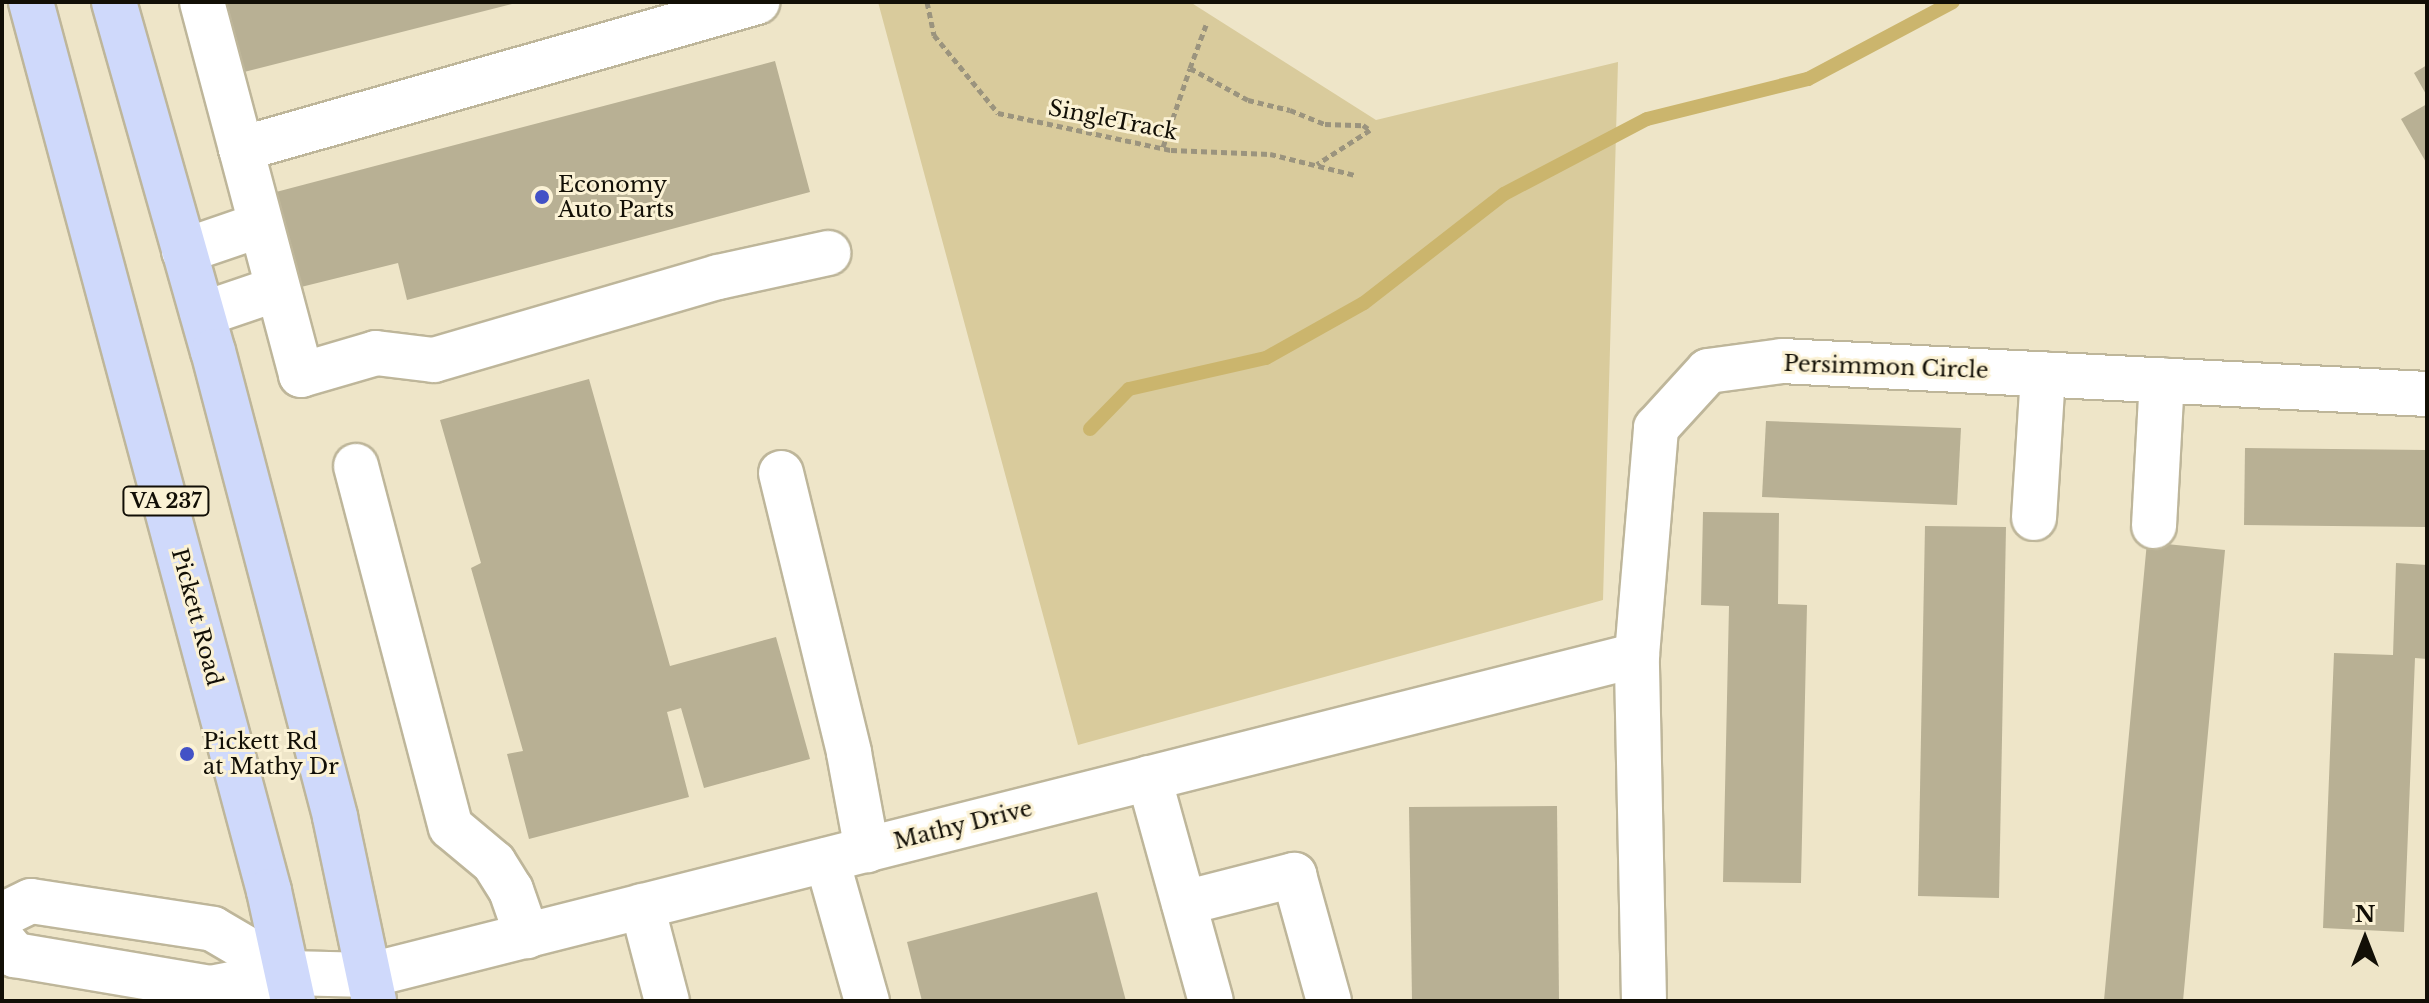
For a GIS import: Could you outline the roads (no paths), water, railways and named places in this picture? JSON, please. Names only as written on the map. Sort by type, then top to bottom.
[{"type":"main road","name":"Pickett Road","points":[[31,2],[196,612],[290,987]]},
{"type":"main road","points":[[114,2],[203,314],[331,802],[372,988]]},
{"type":"street","points":[[202,2],[301,375],[376,353],[434,360],[718,277],[828,253]]},
{"type":"street","points":[[241,149],[757,2]]},
{"type":"street","points":[[184,251],[260,225]]},
{"type":"street","points":[[203,314],[277,289]]},
{"type":"street","name":"Persimmon Circle","points":[[1644,1001],[1637,655],[1656,428],[1708,371],[1782,361],[2427,394]]},
{"type":"street","points":[[2034,518],[2043,374]]},
{"type":"street","points":[[2154,526],[2162,380]]},
{"type":"street","points":[[356,466],[451,827],[494,863],[511,890],[527,936]]},
{"type":"street","points":[[781,473],[849,753],[847,855],[867,1001]]},
{"type":"street","name":"Mathy Drive","points":[[2,939],[15,955],[210,988],[372,988],[527,936],[1637,655]]},
{"type":"street","points":[[1149,778],[1211,1001]]},
{"type":"street","points":[[1184,903],[1294,875],[1329,1001]]},
{"type":"street","points":[[2,915],[31,901],[213,929],[290,987]]},
{"type":"street","points":[[642,906],[667,1001]]},
{"type":"waterway","points":[[1090,429],[1129,389],[1266,358],[1364,303],[1504,194],[1647,119],[1808,79],[1953,2]]},
{"type":"place","name":"Economy Auto Parts","points":[[542,197]]},
{"type":"place","name":"Pickett Rd at Mathy Dr","points":[[187,754]]}]
